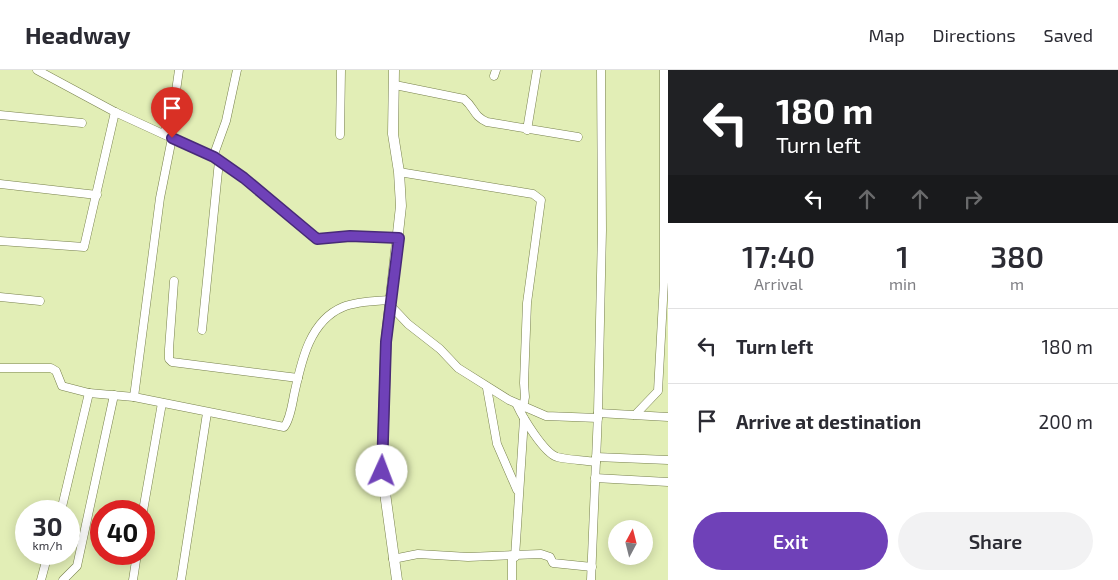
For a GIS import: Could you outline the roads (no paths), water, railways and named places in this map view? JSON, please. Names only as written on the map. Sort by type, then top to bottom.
[{"type":"street","points":[[37,70],[115,112],[216,159],[244,178],[317,239],[350,236],[399,238]]},
{"type":"street","points":[[134,397],[168,136],[179,70]]},
{"type":"street","points":[[202,330],[216,159],[237,70]]},
{"type":"street","points":[[340,135],[341,70]]},
{"type":"street","points":[[394,70],[393,134],[399,172],[401,206],[399,238],[389,302],[382,471],[397,580]]},
{"type":"street","points":[[527,130],[537,70]]},
{"type":"street","points":[[591,580],[598,416],[602,230],[601,70]]},
{"type":"street","points":[[635,415],[658,391],[664,282],[664,70]]},
{"type":"street","points":[[394,85],[456,96],[470,103],[478,118],[487,122],[578,138]]},
{"type":"street","points":[[0,241],[84,247],[115,112]]},
{"type":"street","points":[[0,115],[82,123]]},
{"type":"street","points":[[399,172],[533,194],[541,200],[527,303],[524,383],[526,398],[520,407]]},
{"type":"street","points":[[0,184],[97,195]]},
{"type":"street","points":[[174,281],[168,349],[169,359],[172,362],[298,378]]},
{"type":"street","points":[[0,297],[40,301]]},
{"type":"street","points":[[389,302],[408,324],[440,349],[458,368],[520,407],[556,418],[635,415],[668,418]]},
{"type":"street","points":[[0,368],[53,368],[62,386],[89,393],[134,397],[207,414],[284,428],[292,405],[304,352],[313,335],[332,314],[343,307],[355,303],[389,302]]},
{"type":"street","points":[[487,388],[496,444],[518,492]]},
{"type":"street","points":[[63,500],[89,393]]},
{"type":"street","points":[[63,580],[77,566],[114,395]]},
{"type":"street","points":[[145,500],[162,403]]},
{"type":"street","points":[[520,407],[524,419],[549,453],[556,457],[668,460]]},
{"type":"street","points":[[181,580],[207,414]]},
{"type":"street","points":[[512,580],[524,419]]},
{"type":"street","points":[[595,478],[668,482]]},
{"type":"street","points":[[393,559],[418,554],[468,557],[514,557],[541,554],[550,557],[553,563],[592,567]]},
{"type":"street","points":[[41,580],[45,565]]},
{"type":"street","points":[[132,580],[135,565]]}]
